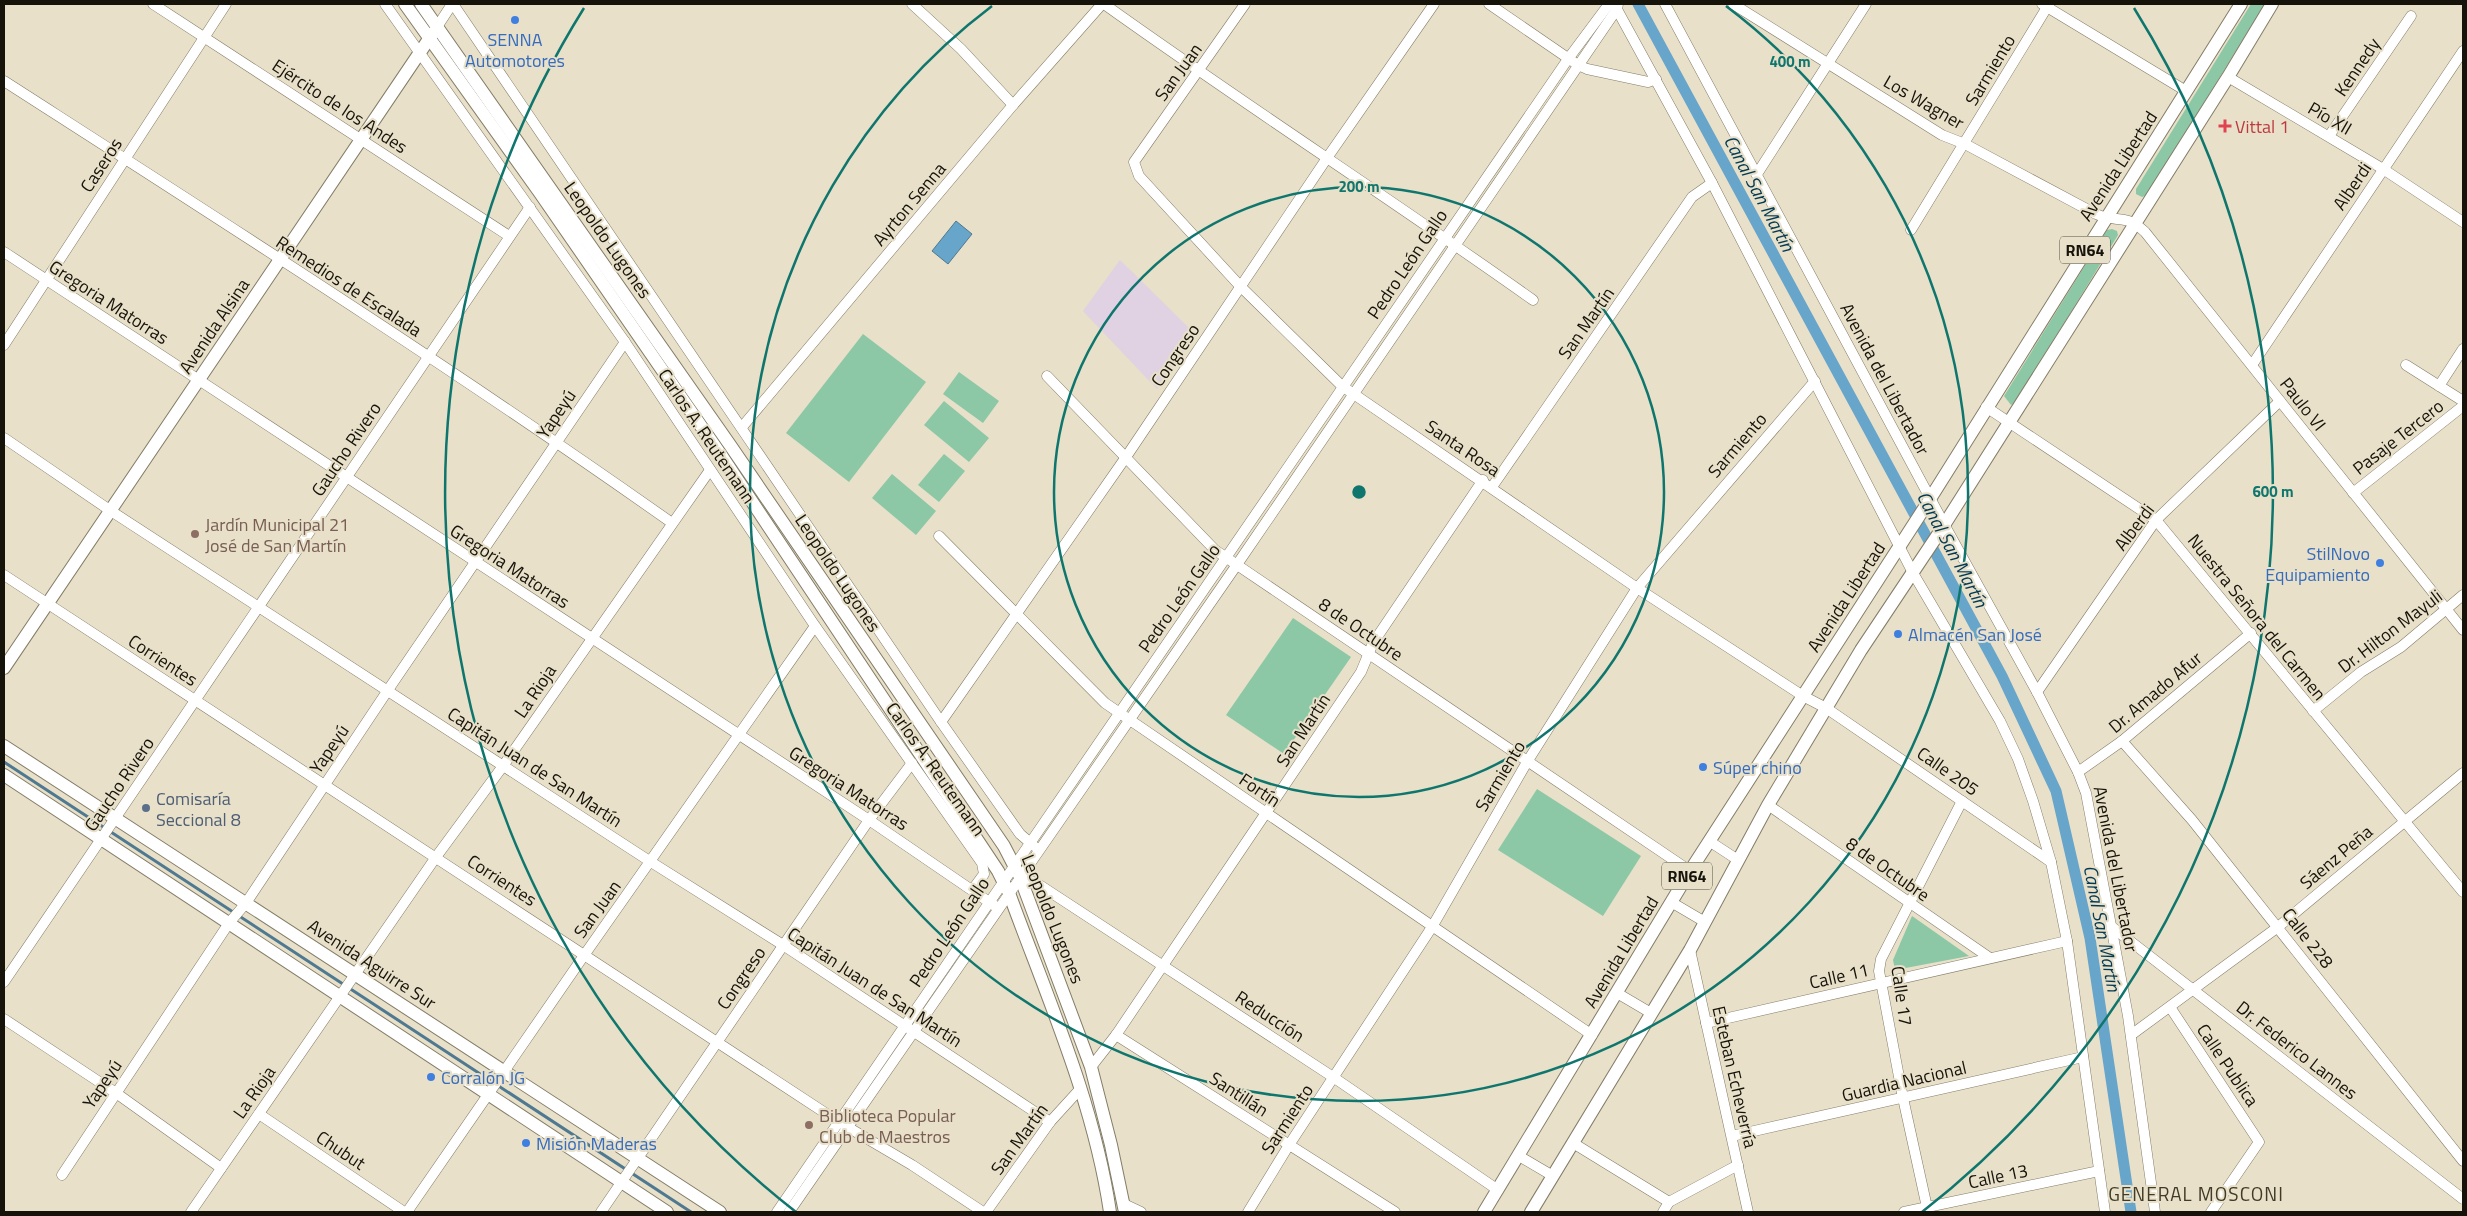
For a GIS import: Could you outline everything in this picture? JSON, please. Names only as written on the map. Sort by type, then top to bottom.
[{"type":"main road","name":"Leopoldo Lugones","points":[[405,4],[540,193],[722,455],[988,855],[1006,887],[1081,1088],[1099,1154],[1110,1212]]},
{"type":"main road","name":"Leopoldo Lugones","points":[[421,4],[730,446],[998,838],[1017,871],[1091,1066],[1124,1208]]},
{"type":"main road","name":"Avenida Libertad","points":[[1484,1212],[1690,871],[1923,510],[2241,4]]},
{"type":"main road","name":"RN64","points":[[1531,1212],[1690,950],[1768,805],[1861,650],[1922,560],[2228,77],[2272,4]]},
{"type":"main road","name":"Avenida Alsina","points":[[4,668],[437,27]]},
{"type":"main road","name":"Avenida Aguirre Sur","points":[[4,746],[243,906],[636,1162],[720,1212]]},
{"type":"main road","points":[[4,775],[231,920],[491,1091],[624,1180],[667,1212]]},
{"type":"street","name":"Ejército de los Andes","points":[[153,4],[509,236]]},
{"type":"street","name":"Caseros","points":[[4,345],[226,4]]},
{"type":"street","name":"Carlos A. Reutemann","points":[[385,4],[625,342],[815,626],[982,863],[984,874],[973,889]]},
{"type":"street","name":"Avenida Alsina","points":[[437,27],[453,4]]},
{"type":"street","points":[[453,4],[941,722],[1020,834],[1040,849]]},
{"type":"street","points":[[912,4],[961,49],[1013,105]]},
{"type":"street","points":[[1103,4],[1199,72],[1533,300]]},
{"type":"street","name":"Ayrton Senna","points":[[742,427],[1013,105],[1103,4]]},
{"type":"street","name":"San Juan","points":[[1136,158],[1199,72],[1245,4]]},
{"type":"street","name":"Congreso","points":[[941,722],[1126,457],[1327,158],[1434,4]]},
{"type":"street","points":[[1489,4],[1578,65],[1587,69],[1648,82],[1656,79]]},
{"type":"street","name":"Avenida del Libertador","points":[[1665,4],[1758,174],[1930,498],[1942,528],[2037,692],[2078,772],[2086,793],[2131,1035],[2155,1212]]},
{"type":"street","name":"Los Wagner","points":[[1733,4],[1942,135],[1965,144],[2105,218]]},
{"type":"street","points":[[1758,174],[1866,4]]},
{"type":"street","points":[[1615,5],[1712,183],[1815,381],[1903,540],[1913,573],[2007,736],[2034,801],[2051,862],[2067,941],[2105,1212]]},
{"type":"street","name":"Pedro León Gallo","points":[[777,1212],[843,1124],[909,1029],[1017,871],[1030,843],[1227,559],[1343,386],[1568,59],[1615,5]]},
{"type":"street","name":"Pedro León Gallo","points":[[1017,871],[1040,849],[1236,566],[1578,65],[1615,5]]},
{"type":"street","points":[[2046,5],[2186,91]]},
{"type":"street","name":"Sarmiento","points":[[1911,230],[1965,144],[2046,5]]},
{"type":"street","name":"Kennedy","points":[[2329,136],[2411,16]]},
{"type":"street","name":"Alberdi","points":[[2252,365],[2463,50]]},
{"type":"street","name":"Pío XII","points":[[2228,77],[2383,168],[2463,222]]},
{"type":"street","name":"Remedios de Escalada","points":[[4,81],[557,442],[672,523]]},
{"type":"street","name":"Santa Rosa","points":[[1136,158],[1134,162],[1139,176],[1240,286],[1343,386],[1483,480],[1637,588],[1803,696],[1826,708]]},
{"type":"street","name":"San Martín","points":[[1492,487],[1692,197],[1712,183]]},
{"type":"street","name":"Gaucho Rivero","points":[[4,982],[530,207]]},
{"type":"street","points":[[2105,218],[2129,219],[2135,222]]},
{"type":"street","name":"Paulo VI","points":[[2135,222],[2252,365],[2463,630]]},
{"type":"street","name":"Gregoria Matorras","points":[[4,252],[345,478],[869,820],[994,905]]},
{"type":"street","name":"Yapeyú","points":[[62,1175],[231,920],[243,906],[625,342]]},
{"type":"street","points":[[2438,386],[2463,349]]},
{"type":"street","points":[[2406,365],[2463,401]]},
{"type":"street","name":"8 de Octubre","points":[[1046,376],[1207,542],[1236,566],[1369,653],[1690,871]]},
{"type":"street","name":"Sarmiento","points":[[1248,1212],[1289,1145],[1432,927],[1527,762],[1637,588],[1815,381]]},
{"type":"street","name":"Alberdi","points":[[2037,692],[2156,520],[2280,401]]},
{"type":"street","name":"Pasaje Tercero","points":[[2353,493],[2463,406]]},
{"type":"street","name":"Nuestra Señora del Carmen","points":[[1986,407],[2156,520],[2463,892]]},
{"type":"street","name":"Capitán Juan de San Martín","points":[[4,438],[111,511],[651,862],[783,945],[1050,1122]]},
{"type":"street","name":"La Rioja","points":[[191,1212],[436,857],[503,766],[710,470]]},
{"type":"street","name":"San Martín","points":[[1091,1066],[1116,1035],[1267,814],[1361,672],[1373,642],[1483,480]]},
{"type":"street","name":"Fortín","points":[[939,536],[1096,696],[1128,720],[1592,1035]]},
{"type":"street","name":"Corrientes","points":[[4,575],[843,1124],[985,1212]]},
{"type":"street","name":"Dr. Hilton Mayuli","points":[[2313,711],[2361,672],[2401,647],[2463,595]]},
{"type":"street","name":"San Juan","points":[[405,1212],[815,626]]},
{"type":"street","name":"Dr. Amado Afur","points":[[2078,772],[2122,741],[2251,634]]},
{"type":"street","name":"Calle 205","points":[[1826,708],[2051,862]]},
{"type":"street","name":"Calle 228","points":[[2122,741],[2192,820],[2463,1161]]},
{"type":"street","name":"Congreso","points":[[624,1180],[869,820],[912,762]]},
{"type":"street","name":"Sáenz Peña","points":[[2131,1035],[2278,927],[2463,773]]},
{"type":"street","name":"Calle 17","points":[[1927,1210],[1879,971],[1881,959],[1962,801]]},
{"type":"street","name":"8 de Octubre","points":[[1768,805],[1990,958]]},
{"type":"street","points":[[1709,841],[1738,860]]},
{"type":"street","name":"Reducción","points":[[1017,871],[1333,1077],[1498,1190]]},
{"type":"street","points":[[1671,902],[1705,922]]},
{"type":"street","name":"Dr. Federico Lannes","points":[[2112,927],[2463,1199]]},
{"type":"street","name":"Calle 11","points":[[1706,1023],[2067,941]]},
{"type":"street","name":"Esteban Echeverría","points":[[1690,950],[1748,1212]]},
{"type":"street","points":[[1617,993],[1651,1013]]},
{"type":"street","name":"Calle Publica","points":[[2170,1007],[2259,1142],[2212,1212]]},
{"type":"street","points":[[4,1019],[116,1093],[221,1168]]},
{"type":"street","name":"Santillán","points":[[1116,1035],[1395,1212]]},
{"type":"street","name":"Guardia Nacional","points":[[1732,1136],[2083,1057]]},
{"type":"street","name":"San Martín","points":[[985,1212],[1050,1122],[1081,1088]]},
{"type":"street","name":"Chubut","points":[[259,1114],[405,1212]]},
{"type":"street","name":"Pedro León Gallo","points":[[789,1212],[843,1124]]},
{"type":"street","points":[[1573,1143],[1669,1202]]},
{"type":"street","points":[[1519,1156],[1552,1176]]},
{"type":"street","points":[[1663,1212],[1669,1202],[1738,1165]]},
{"type":"street","name":"Calle 13","points":[[1904,1212],[1927,1210],[2099,1171]]},
{"type":"street","points":[[601,1212],[624,1180]]},
{"type":"street","points":[[1124,1208],[1141,1212]]},
{"type":"shaded area","points":[[1120,260],[1196,335],[1157,389],[1083,311]]},
{"type":"green space","points":[[2251,4],[2265,4],[2147,195],[2142,197],[2136,194],[2136,189]]},
{"type":"green space","points":[[2107,230],[2117,231],[2118,235],[2017,401],[2011,405],[2004,396]]},
{"type":"green space","points":[[863,334],[926,382],[849,482],[786,433]]},
{"type":"green space","points":[[959,372],[999,401],[983,423],[943,394]]},
{"type":"green space","points":[[944,401],[989,438],[969,462],[924,425]]},
{"type":"green space","points":[[944,454],[965,471],[939,502],[918,485]]},
{"type":"green space","points":[[892,474],[936,511],[916,535],[872,498]]},
{"type":"green space","points":[[1293,618],[1351,657],[1284,754],[1226,715]]},
{"type":"green space","points":[[1537,789],[1641,856],[1603,916],[1498,850]]},
{"type":"green space","points":[[1912,916],[1969,956],[1895,970],[1893,960]]},
{"type":"water","points":[[956,221],[972,234],[948,264],[932,251]]},
{"type":"waterway","name":"Canal San Martín","points":[[1638,4],[2002,676],[2056,791],[2090,938],[2131,1212]]},
{"type":"waterway","points":[[4,762],[691,1212]]},
{"type":"place","name":"SENNA Automotores","points":[[515,20]]},
{"type":"place","name":"Vittal 1","points":[[2225,126]]},
{"type":"place","name":"Jardín Municipal 21 José de San Martín","points":[[195,534]]},
{"type":"place","name":"StilNovo Equipamiento","points":[[2380,563]]},
{"type":"place","name":"Almacén San José","points":[[1898,634]]},
{"type":"place","name":"Súper chino","points":[[1703,767]]},
{"type":"place","name":"Comisaría Seccional 8","points":[[146,808]]},
{"type":"place","name":"Corralón JG","points":[[431,1077]]},
{"type":"place","name":"Biblioteca Popular Club de Maestros","points":[[809,1125]]},
{"type":"place","name":"Misión Maderas","points":[[526,1143]]},
{"type":"district","name":"GENERAL MOSCONI","points":[[2196,1193]]}]
